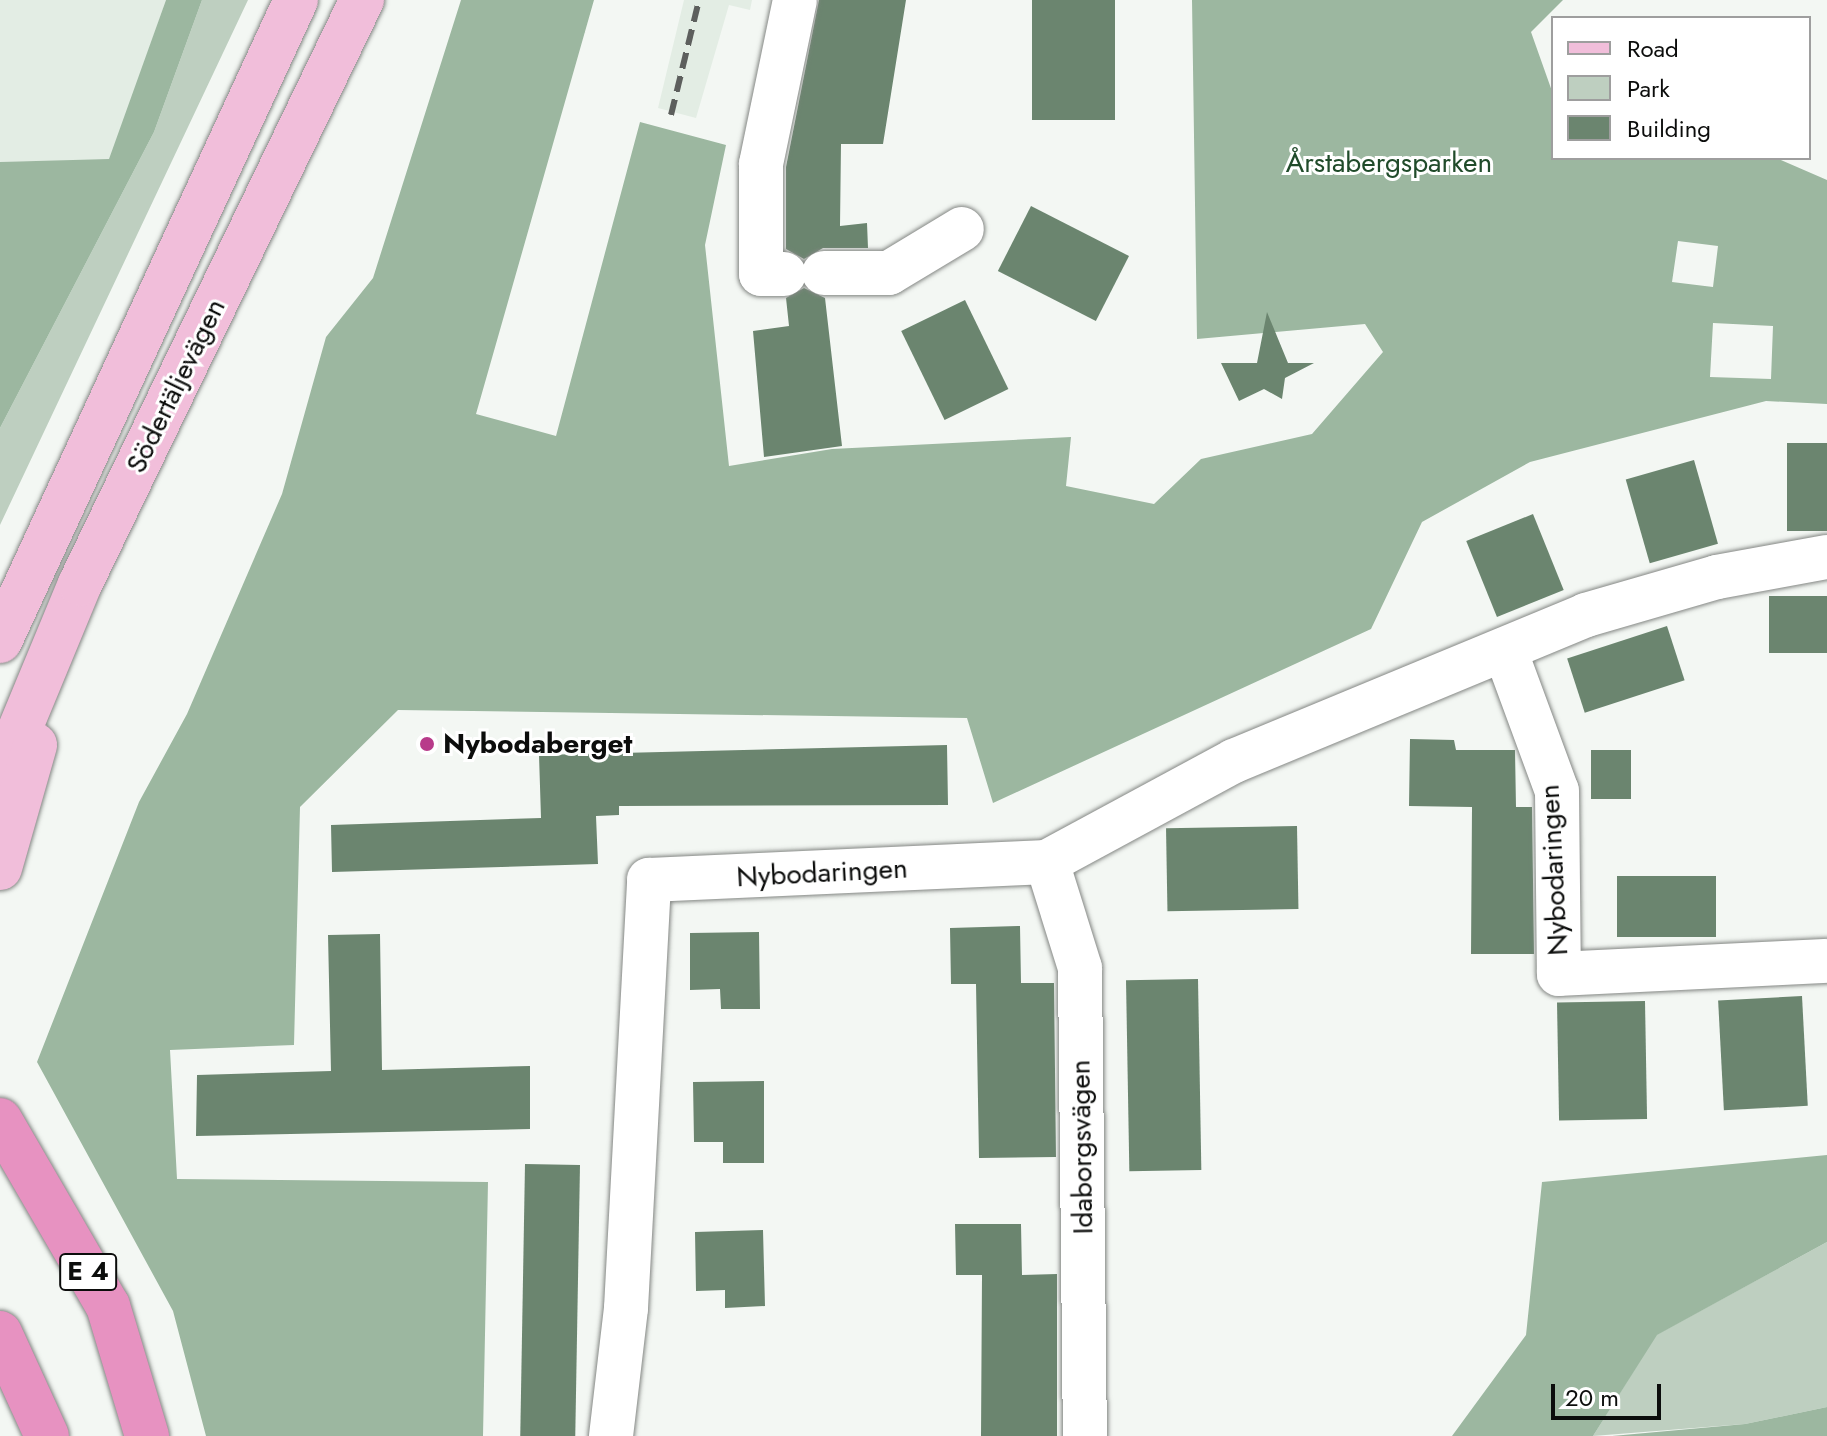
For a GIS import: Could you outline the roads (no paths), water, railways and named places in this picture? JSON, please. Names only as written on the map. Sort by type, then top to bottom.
[{"type":"highway","name":"E 4","points":[[0,1120],[108,1306],[147,1436]]},
{"type":"highway","points":[[0,1333],[47,1436]]},
{"type":"main road","name":"Södertäljevägen","points":[[0,641],[296,0]]},
{"type":"main road","name":"Södertäljevägen","points":[[0,777],[80,584],[362,0]]},
{"type":"main road","points":[[0,868],[80,584]]},
{"type":"street","points":[[795,0],[761,164],[761,274],[889,273],[962,229]]},
{"type":"street","name":"Nybodaringen","points":[[611,1436],[626,1308],[649,880],[1047,862],[1234,761],[1505,650],[1630,602],[1827,557]]},
{"type":"street","name":"Nybodaringen","points":[[1505,650],[1557,791],[1559,974],[1827,961]]},
{"type":"street","name":"Idaborgsvägen","points":[[1047,862],[1080,968],[1085,1436]]},
{"type":"railway","points":[[671,115],[699,0]]},
{"type":"place","name":"Nybodaberget","points":[[427,744]]},
{"type":"park label","name":"Årstabergsparken","points":[[1389,163]]}]
